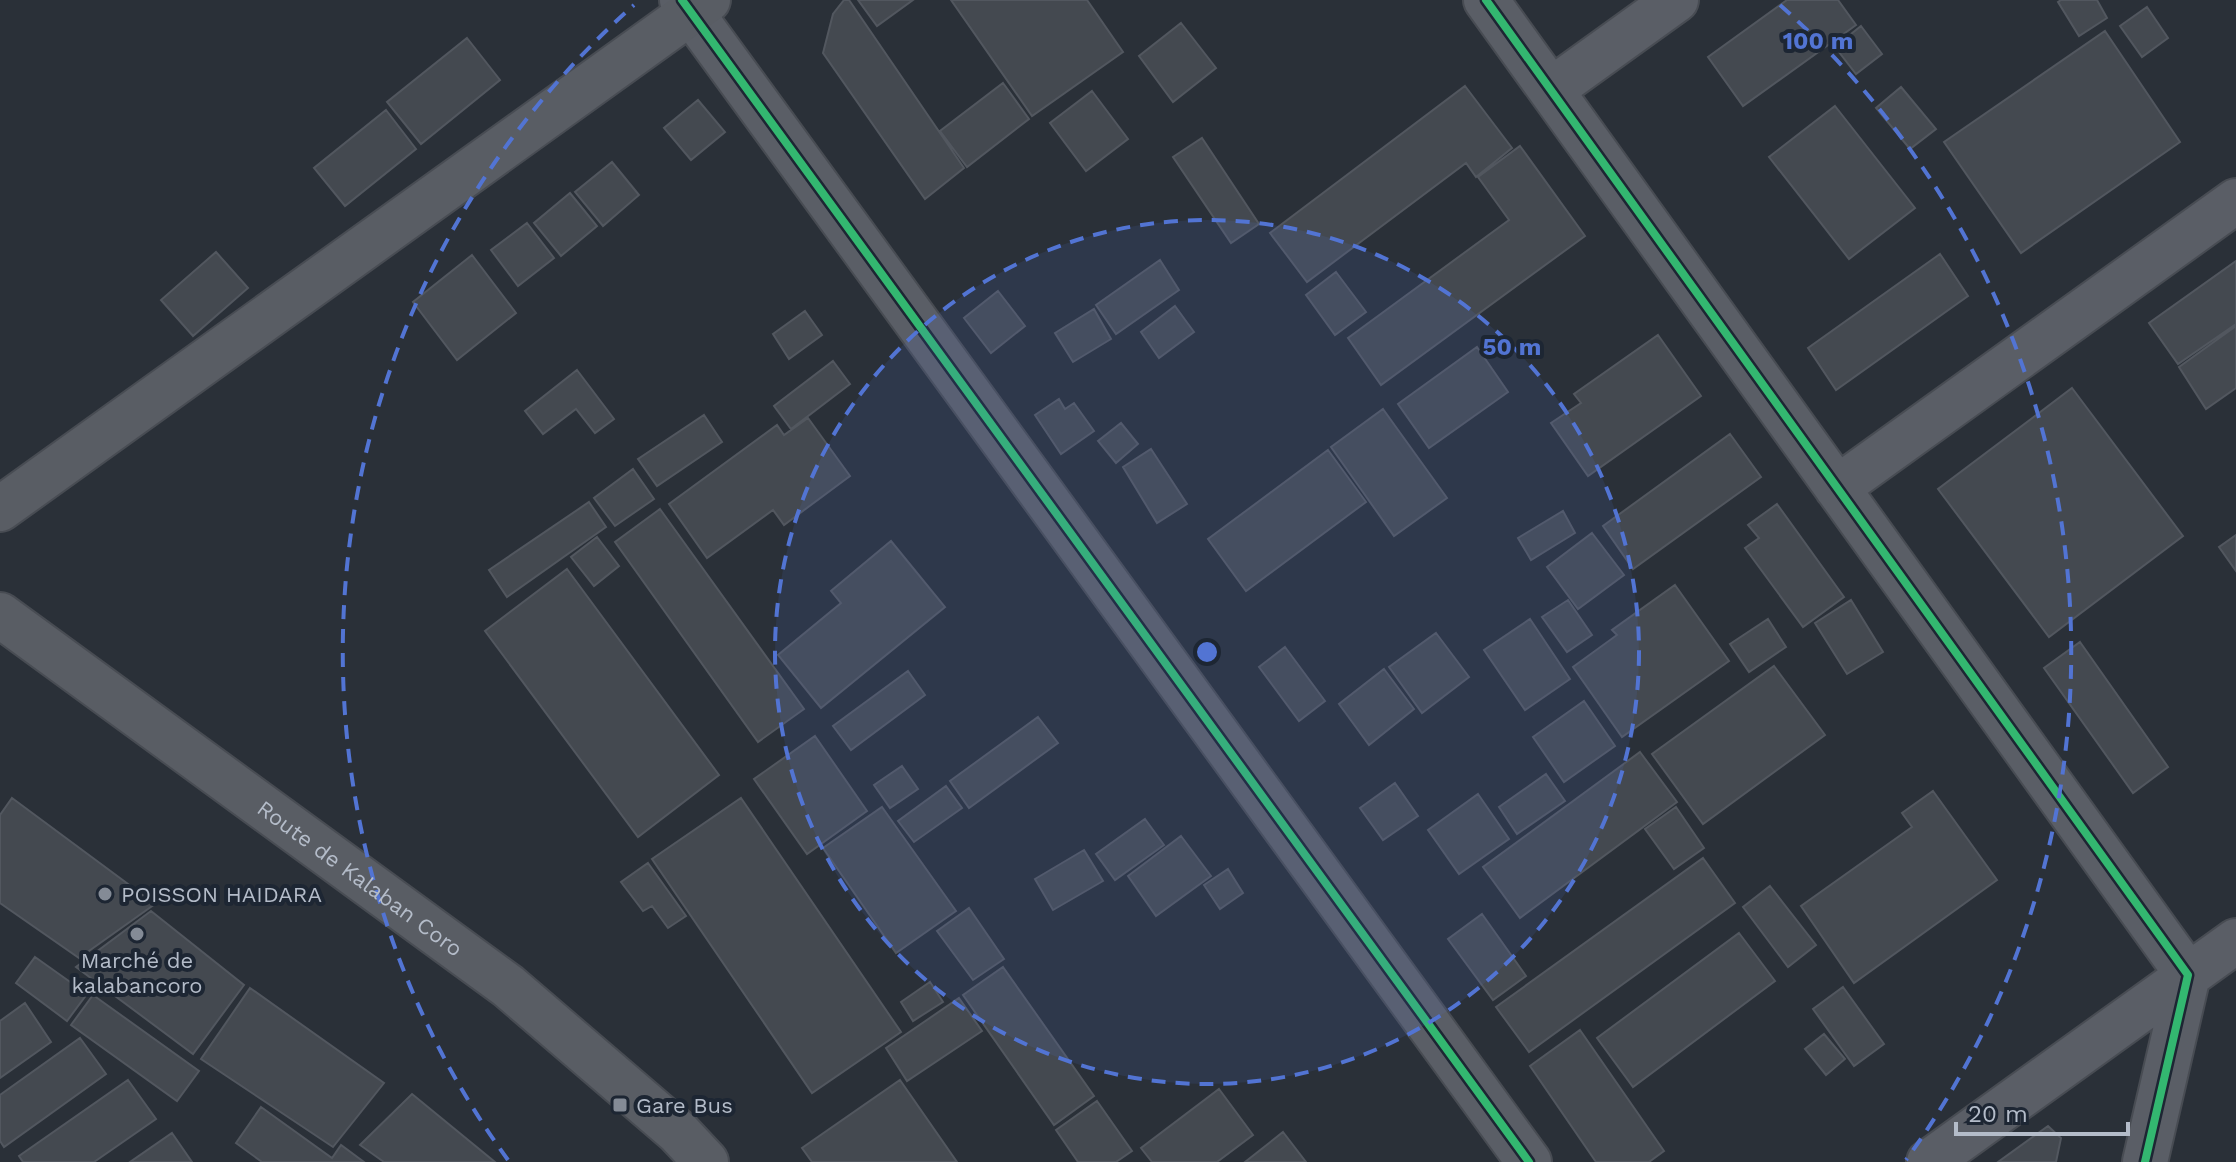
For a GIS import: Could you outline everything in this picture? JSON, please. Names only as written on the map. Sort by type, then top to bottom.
[{"type":"main road","points":[[0,509],[694,4]]},
{"type":"main road","name":"Route de Kalaban Coro","points":[[0,615],[508,986],[678,1132],[706,1162]]},
{"type":"street","points":[[1486,0],[2188,975],[2145,1162]]},
{"type":"street","points":[[1551,90],[1676,0]]},
{"type":"street","points":[[694,4],[1529,1162]]},
{"type":"street","points":[[1837,488],[2236,201]]},
{"type":"street","points":[[1929,1162],[2236,941]]},
{"type":"building","points":[[844,0],[849,0],[964,168],[925,199],[823,53],[833,14]]},
{"type":"building","points":[[858,0],[913,0],[877,26]]},
{"type":"building","points":[[951,0],[1087,0],[1123,52],[1032,116]]},
{"type":"building","points":[[1787,0],[1838,0],[1856,25],[1743,106],[1708,57]]},
{"type":"building","points":[[2097,0],[2107,18],[2079,36],[2058,2]]},
{"type":"building","points":[[2147,7],[2168,38],[2142,57],[2120,26]]},
{"type":"building","points":[[1181,23],[1216,68],[1173,102],[1139,56]]},
{"type":"building","points":[[1861,26],[1882,54],[1856,74],[1835,47]]},
{"type":"building","points":[[2105,31],[2180,142],[2021,253],[1944,142]]},
{"type":"building","points":[[467,38],[500,80],[421,144],[387,102]]},
{"type":"building","points":[[1003,83],[1029,119],[967,167],[940,131]]},
{"type":"building","points":[[1465,86],[1512,148],[1476,177],[1466,163],[1307,282],[1270,233]]},
{"type":"building","points":[[1901,87],[1936,129],[1910,149],[1876,108]]},
{"type":"building","points":[[1092,91],[1128,139],[1086,171],[1050,123]]},
{"type":"building","points":[[698,100],[725,132],[691,160],[664,128]]},
{"type":"building","points":[[1835,106],[1915,208],[1849,259],[1769,157]]},
{"type":"building","points":[[386,110],[416,149],[345,206],[314,168]]},
{"type":"building","points":[[1202,138],[1259,224],[1231,243],[1173,157]]},
{"type":"building","points":[[1520,146],[1585,236],[1381,385],[1348,338],[1509,220],[1478,177]]},
{"type":"building","points":[[612,162],[639,195],[603,226],[575,192]]},
{"type":"building","points":[[570,193],[597,226],[561,256],[534,223]]},
{"type":"building","points":[[527,223],[554,258],[518,286],[491,250]]},
{"type":"building","points":[[216,252],[248,288],[193,336],[161,300]]},
{"type":"building","points":[[1940,254],[1968,296],[1836,390],[1808,348]]},
{"type":"building","points":[[472,255],[516,313],[457,360],[413,302]]},
{"type":"building","points":[[1160,260],[1179,290],[1116,334],[1096,305]]},
{"type":"building","points":[[2236,261],[2236,324],[2178,364],[2149,323]]},
{"type":"building","points":[[1336,272],[1366,312],[1335,335],[1306,295]]},
{"type":"building","points":[[998,291],[1025,326],[991,353],[964,318]]},
{"type":"building","points":[[1175,306],[1194,332],[1159,358],[1141,332]]},
{"type":"building","points":[[1094,309],[1111,339],[1073,362],[1055,333]]},
{"type":"building","points":[[805,311],[822,335],[789,359],[773,334]]},
{"type":"building","points":[[2236,326],[2236,388],[2206,409],[2179,367]]},
{"type":"building","points":[[1658,335],[1701,396],[1588,476],[1551,423],[1581,403],[1574,394]]},
{"type":"building","points":[[1477,347],[1508,392],[1429,448],[1398,404]]},
{"type":"building","points":[[833,361],[850,384],[791,429],[774,406]]},
{"type":"building","points":[[577,370],[614,419],[595,433],[576,409],[543,434],[525,411]]},
{"type":"building","points":[[2072,388],[2183,536],[2049,637],[1938,489]]},
{"type":"building","points":[[1059,399],[1065,409],[1074,403],[1094,431],[1061,454],[1035,415]]},
{"type":"building","points":[[1383,409],[1447,498],[1394,536],[1331,447]]},
{"type":"building","points":[[704,415],[722,442],[657,486],[638,459]]},
{"type":"building","points":[[808,418],[850,476],[784,525],[773,510],[707,558],[669,504],[777,425],[784,435]]},
{"type":"building","points":[[1121,423],[1138,444],[1116,463],[1098,441]]},
{"type":"building","points":[[1730,434],[1761,477],[1633,569],[1603,526]]},
{"type":"building","points":[[1151,449],[1187,504],[1157,523],[1123,467]]},
{"type":"building","points":[[1328,450],[1366,502],[1246,591],[1208,539]]},
{"type":"building","points":[[633,469],[654,499],[615,526],[594,498]]},
{"type":"building","points":[[589,502],[606,527],[507,597],[489,570]]},
{"type":"building","points":[[1777,504],[1844,597],[1803,627],[1745,548],[1759,538],[1748,525]]},
{"type":"building","points":[[660,509],[804,709],[758,742],[615,542]]},
{"type":"building","points":[[1563,511],[1575,533],[1531,560],[1518,538]]},
{"type":"building","points":[[1592,533],[1624,575],[1578,609],[1547,567]]},
{"type":"building","points":[[2236,535],[2236,571],[2219,547]]},
{"type":"building","points":[[597,537],[619,566],[594,586],[571,557]]},
{"type":"building","points":[[891,541],[945,607],[821,708],[778,655],[841,603],[831,591]]},
{"type":"building","points":[[567,569],[719,775],[638,837],[485,631]]},
{"type":"building","points":[[1675,585],[1729,661],[1622,737],[1573,667],[1617,635],[1612,630]]},
{"type":"building","points":[[1568,600],[1592,635],[1567,652],[1542,617]]},
{"type":"building","points":[[1851,600],[1883,652],[1847,674],[1815,623]]},
{"type":"building","points":[[1530,619],[1570,679],[1525,710],[1484,650]]},
{"type":"building","points":[[1768,619],[1786,647],[1749,672],[1730,644]]},
{"type":"building","points":[[1436,633],[1469,677],[1422,713],[1389,667]]},
{"type":"building","points":[[2080,642],[2168,767],[2133,793],[2044,668]]},
{"type":"building","points":[[1285,647],[1325,701],[1299,721],[1259,667]]},
{"type":"building","points":[[1774,666],[1825,735],[1703,824],[1652,754]]},
{"type":"building","points":[[1384,669],[1414,709],[1369,745],[1339,704]]},
{"type":"building","points":[[908,671],[925,695],[851,750],[833,726]]},
{"type":"building","points":[[1584,701],[1615,746],[1564,782],[1533,737]]},
{"type":"building","points":[[1038,717],[1058,743],[969,808],[950,781]]},
{"type":"building","points":[[815,736],[867,811],[807,854],[754,779]]},
{"type":"building","points":[[1640,752],[1677,802],[1520,918],[1483,867]]},
{"type":"building","points":[[902,766],[918,789],[890,808],[874,785]]},
{"type":"building","points":[[1546,774],[1565,801],[1517,834],[1499,807]]},
{"type":"building","points":[[1395,783],[1418,816],[1383,840],[1360,808]]},
{"type":"building","points":[[946,786],[962,808],[914,842],[898,821]]},
{"type":"building","points":[[1933,791],[1997,880],[1854,983],[1801,906],[1912,827],[1902,813]]},
{"type":"building","points":[[1478,794],[1509,839],[1459,874],[1428,830]]},
{"type":"building","points":[[12,798],[155,904],[79,958],[0,903],[0,815]]},
{"type":"building","points":[[741,798],[901,1032],[812,1093],[652,859]]},
{"type":"building","points":[[882,807],[956,911],[896,953],[823,848]]},
{"type":"building","points":[[1676,807],[1704,848],[1674,869],[1645,829]]},
{"type":"building","points":[[1145,819],[1164,845],[1115,880],[1096,854]]},
{"type":"building","points":[[1181,836],[1211,876],[1156,916],[1128,876]]},
{"type":"building","points":[[1084,850],[1103,881],[1053,910],[1035,879]]},
{"type":"building","points":[[1703,858],[1735,903],[1529,1052],[1496,1007]]},
{"type":"building","points":[[648,863],[686,916],[668,928],[652,906],[643,911],[621,882]]},
{"type":"building","points":[[1228,869],[1243,893],[1220,909],[1204,885]]},
{"type":"building","points":[[1770,886],[1816,945],[1788,967],[1743,907]]},
{"type":"building","points":[[969,908],[1004,959],[973,980],[937,931]]},
{"type":"building","points":[[151,911],[244,985],[193,1054],[76,967]]},
{"type":"building","points":[[1482,914],[1526,976],[1493,1000],[1448,939]]},
{"type":"building","points":[[1739,933],[1775,981],[1633,1087],[1597,1038]]},
{"type":"building","points":[[35,957],[87,994],[67,1021],[16,983]]},
{"type":"building","points":[[1003,967],[1094,1096],[1054,1125],[963,995]]},
{"type":"building","points":[[930,982],[943,1002],[913,1021],[901,1002]]},
{"type":"building","points":[[1843,987],[1884,1044],[1854,1066],[1813,1009]]},
{"type":"building","points":[[250,988],[384,1083],[333,1147],[201,1059]]},
{"type":"building","points":[[93,995],[199,1071],[177,1101],[71,1025]]},
{"type":"building","points":[[959,998],[982,1031],[907,1081],[886,1048]]},
{"type":"building","points":[[25,1003],[51,1042],[0,1078],[0,1021]]},
{"type":"building","points":[[1580,1030],[1664,1151],[1649,1162],[1596,1162],[1530,1066]]},
{"type":"building","points":[[1824,1034],[1845,1059],[1826,1075],[1805,1049]]},
{"type":"building","points":[[80,1038],[106,1074],[4,1147],[0,1141],[0,1095]]},
{"type":"building","points":[[128,1080],[156,1119],[94,1162],[23,1162],[19,1156]]},
{"type":"building","points":[[900,1080],[957,1162],[812,1162],[802,1148]]},
{"type":"building","points":[[1219,1089],[1253,1135],[1217,1162],[1152,1162],[1141,1148]]},
{"type":"building","points":[[412,1094],[495,1162],[384,1162],[360,1145]]},
{"type":"building","points":[[1097,1101],[1132,1151],[1116,1162],[1078,1162],[1056,1130]]},
{"type":"building","points":[[261,1107],[332,1158],[341,1145],[364,1162],[262,1162],[236,1143]]},
{"type":"building","points":[[2048,1126],[2061,1138],[2056,1162],[1998,1162]]},
{"type":"building","points":[[1283,1132],[1306,1162],[1245,1162]]},
{"type":"building","points":[[172,1133],[192,1162],[130,1162]]},
{"type":"cycle path","points":[[682,0],[1529,1162]]},
{"type":"cycle path","points":[[1486,0],[2188,975],[2145,1162]]},
{"type":"place","name":"POISSON HAIDARA","points":[[105,894]]},
{"type":"place","name":"Marché de kalabancoro","points":[[137,934]]},
{"type":"place","name":"Gare Bus","points":[[620,1105]]}]
